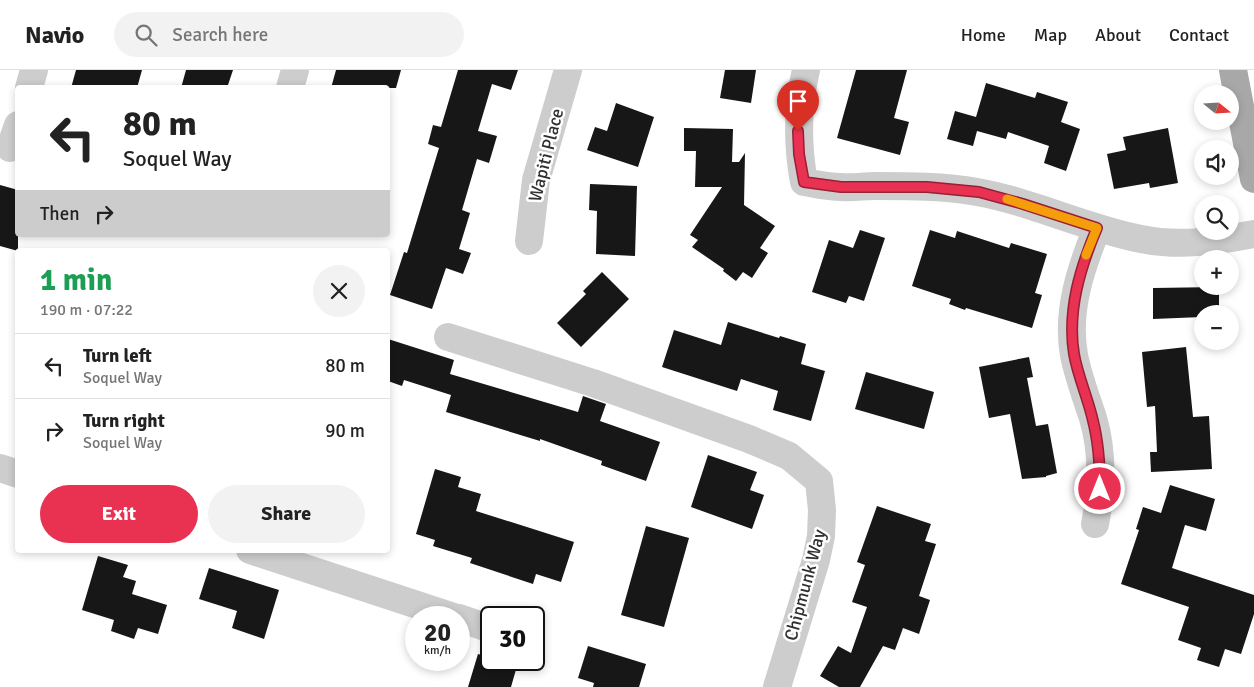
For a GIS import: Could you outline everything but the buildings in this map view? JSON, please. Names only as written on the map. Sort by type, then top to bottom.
[{"type":"main road","points":[[1233,70],[1254,179]]},
{"type":"street","points":[[30,85],[34,70]]},
{"type":"street","points":[[291,85],[295,70]]},
{"type":"street","name":"Wapiti Place","points":[[529,241],[536,180],[568,70]]},
{"type":"street","points":[[806,70],[800,104],[798,131],[799,154],[804,182],[841,187],[927,187],[979,192],[1142,240],[1179,243],[1220,240],[1254,234]]},
{"type":"street","points":[[1095,524],[1100,489],[1100,454],[1093,419],[1076,362],[1073,337],[1074,302],[1077,286],[1097,228]]},
{"type":"street","name":"Chipmunk Way","points":[[448,337],[593,383],[749,439],[788,456],[819,481],[822,510],[821,536],[816,560],[777,687]]},
{"type":"street","points":[[0,468],[15,473]]},
{"type":"street","points":[[259,553],[421,606]]},
{"type":"slow traffic","points":[[1007,199],[1097,228],[1086,255]]},
{"type":"route","points":[[798,131],[799,154],[804,182],[841,187],[927,187],[979,192],[1097,228],[1077,286],[1074,302],[1073,337],[1074,354],[1082,387],[1093,419],[1100,454],[1100,489]]}]
